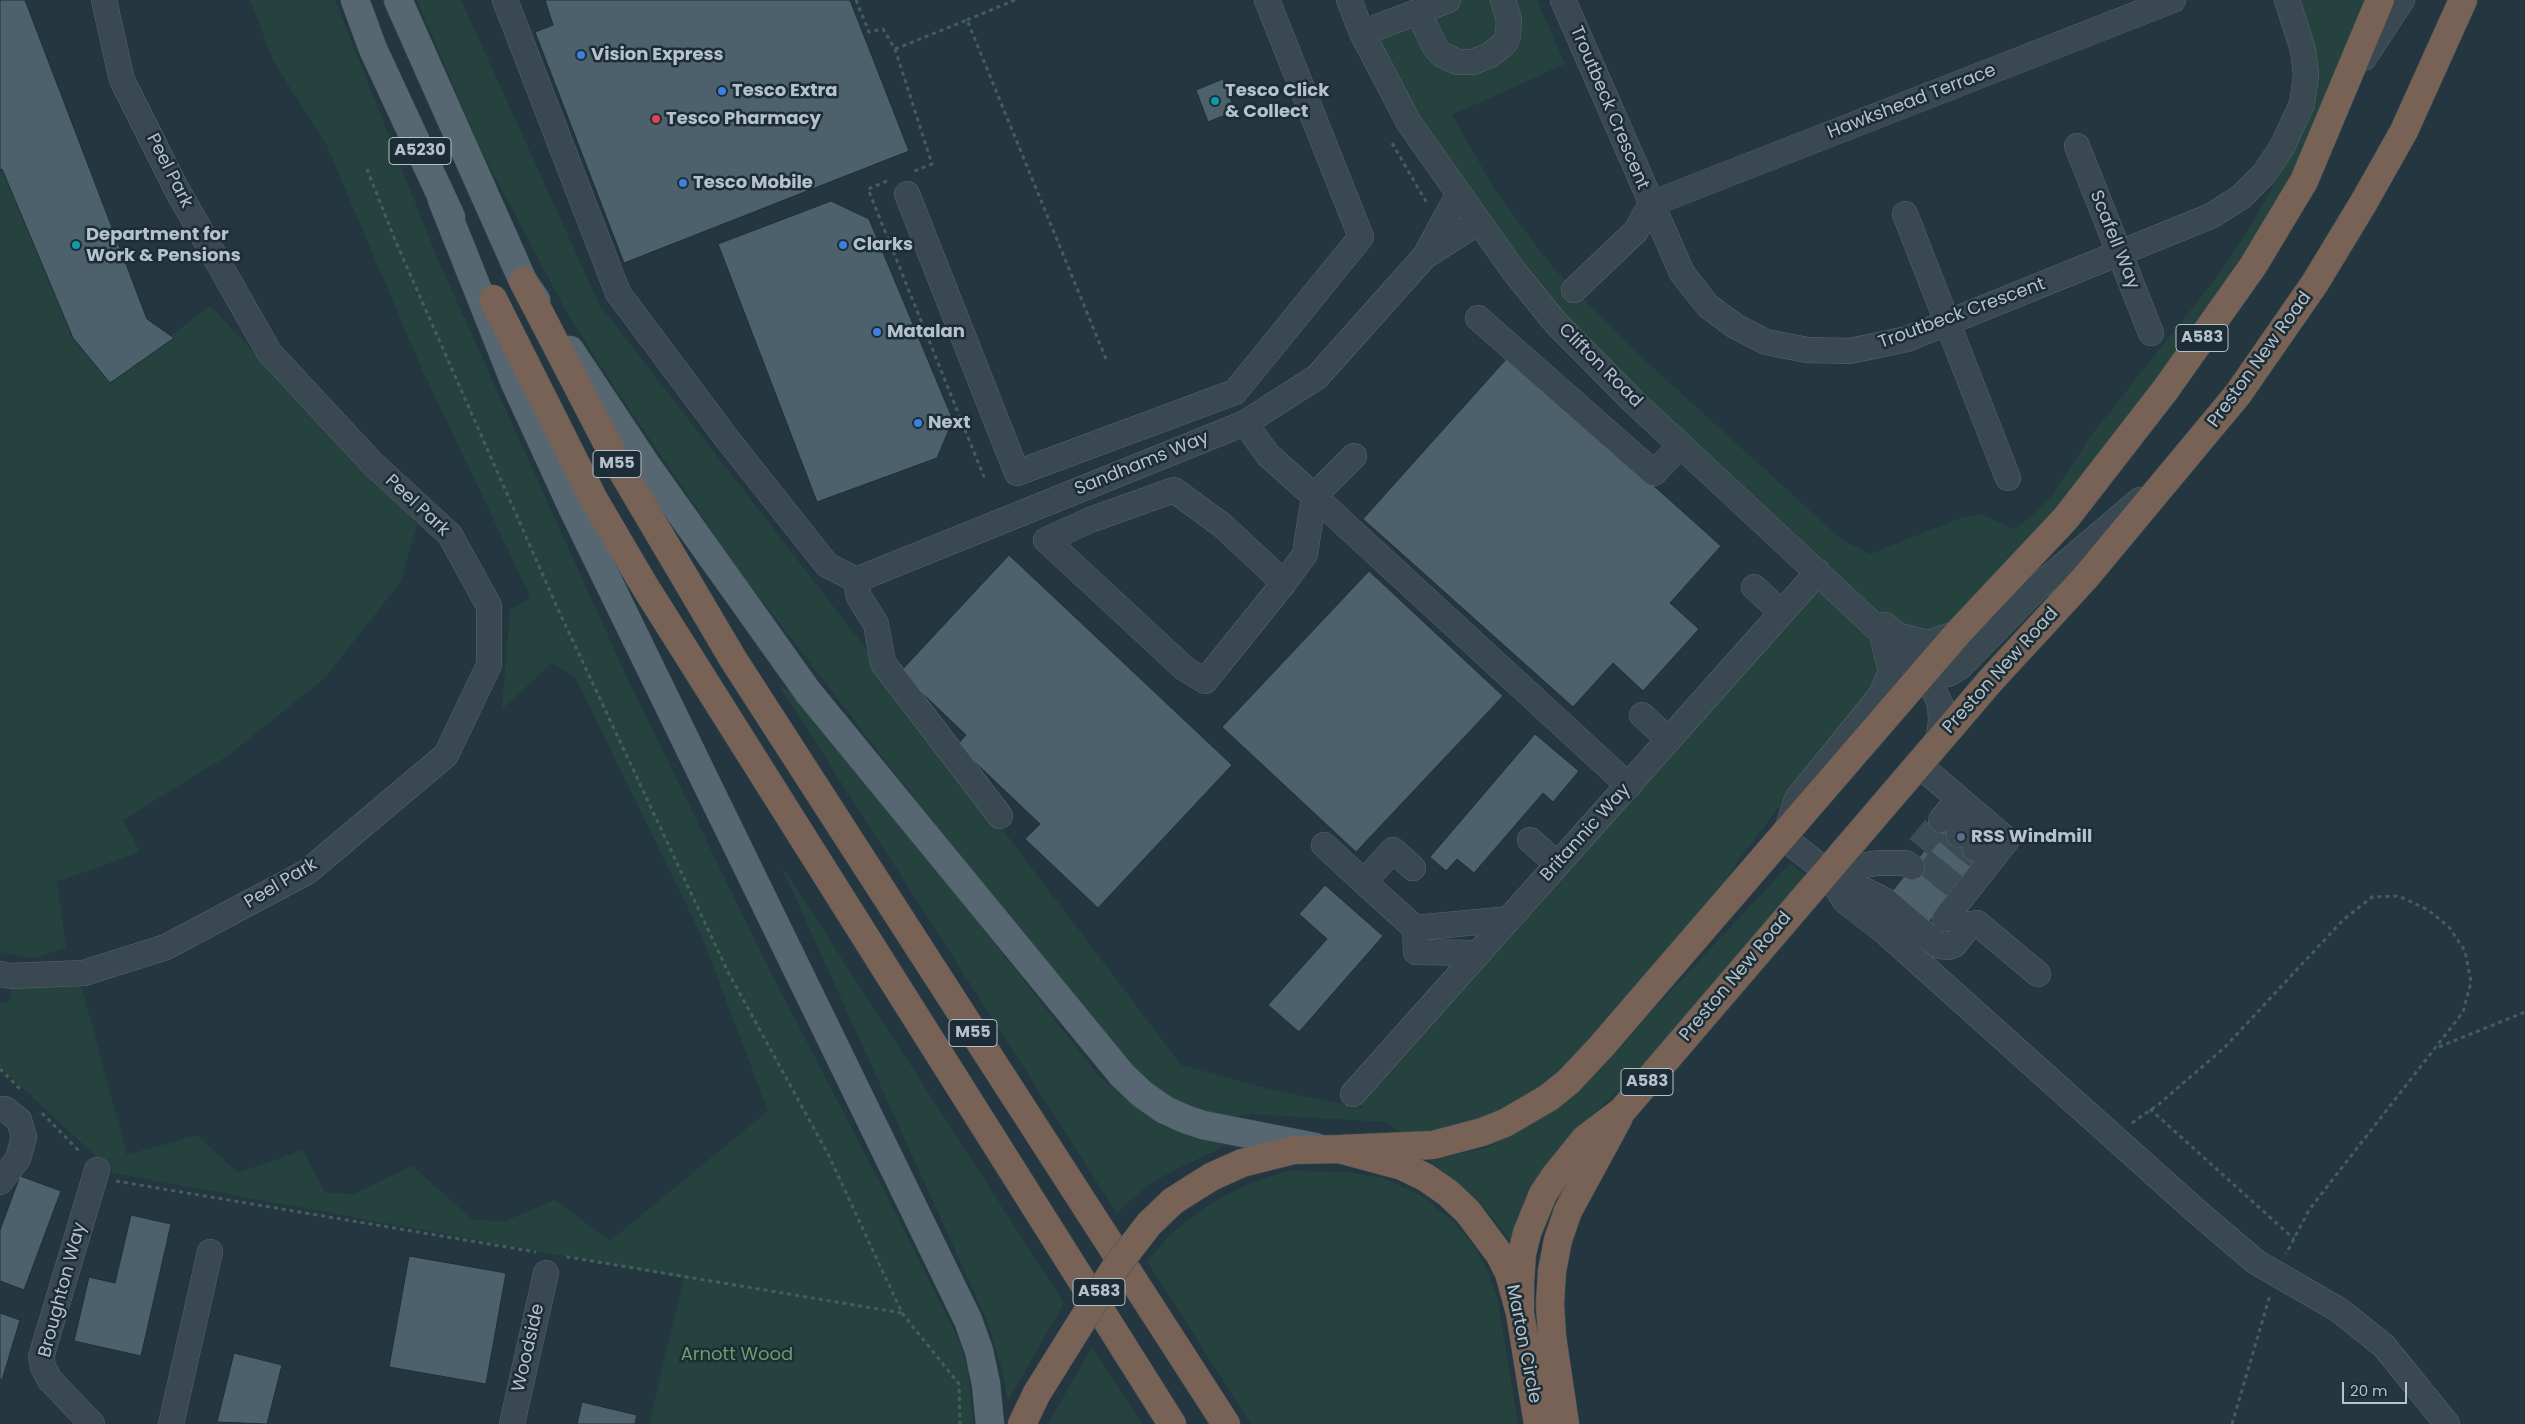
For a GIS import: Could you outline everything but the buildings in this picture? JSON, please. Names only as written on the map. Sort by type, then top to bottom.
[{"type":"highway","name":"A583","points":[[1330,1148],[1403,1148],[1460,1140],[1505,1123],[1548,1098],[1568,1082],[1600,1048],[1711,917],[1784,838],[1958,633],[2066,518],[2172,381],[2253,266],[2304,181],[2380,0]]},
{"type":"highway","name":"Preston New Road","points":[[1520,1314],[1522,1254],[1532,1220],[1543,1194],[1568,1159],[1585,1139],[1622,1111],[1991,680],[2086,578],[2244,386],[2339,246],[2404,130],[2463,0]]},
{"type":"highway","name":"M55","points":[[523,281],[609,448],[732,660],[1226,1424]]},
{"type":"highway","name":"M55","points":[[493,298],[593,498],[644,585],[1172,1424]]},
{"type":"highway","points":[[1565,1424],[1552,1336],[1550,1304],[1552,1271],[1558,1240],[1568,1211],[1622,1111]]},
{"type":"highway","name":"Marton Circle","points":[[1022,1424],[1037,1393],[1115,1268],[1149,1224],[1173,1201],[1211,1177],[1242,1162],[1294,1150],[1330,1148],[1402,1166],[1425,1177],[1448,1193],[1468,1212],[1500,1255],[1516,1292],[1538,1424]]},
{"type":"main road","name":"A5230","points":[[355,0],[373,49],[442,200],[493,298]]},
{"type":"main road","name":"A5230","points":[[398,0],[523,281]]},
{"type":"main road","points":[[442,200],[515,383],[571,505],[968,1320],[979,1351],[986,1384],[990,1424]]},
{"type":"main road","points":[[523,281],[648,466],[808,692],[1122,1075],[1142,1094],[1165,1110],[1185,1119],[1203,1125],[1330,1148]]},
{"type":"street","name":"Peel Park","points":[[6,975],[84,973],[166,946],[308,872],[446,755],[489,665],[489,606],[450,536],[372,464],[264,344],[176,188],[122,80],[104,0]]},
{"type":"street","points":[[505,0],[618,293],[728,440],[826,565],[856,580],[859,597],[876,624],[883,663],[1000,816]]},
{"type":"street","points":[[907,194],[1017,473],[1235,392],[1361,237],[1267,0]]},
{"type":"street","name":"Clifton Road","points":[[1348,0],[1362,33],[1409,124],[1478,223],[1555,322],[1633,401],[1822,575],[1925,673]]},
{"type":"street","points":[[1362,33],[1448,0]]},
{"type":"street","points":[[1418,12],[1434,47],[1442,55],[1458,62],[1473,62],[1490,55],[1505,43],[1509,20],[1503,0]]},
{"type":"street","name":"Troutbeck Crescent","points":[[1563,0],[1650,204],[1682,273],[1708,306],[1735,326],[1766,342],[1807,350],[1850,351],[1907,338],[2211,216],[2241,197],[2264,174],[2282,147],[2302,104],[2306,75],[2304,50],[2287,0]]},
{"type":"street","name":"Hawkshead Terrace","points":[[1650,204],[2173,0]]},
{"type":"street","points":[[2343,89],[2402,0]]},
{"type":"street","name":"Scafell Way","points":[[2077,146],[2151,333]]},
{"type":"street","name":"Sandhams Way","points":[[856,580],[1245,423],[1317,377],[1424,256],[1458,195]]},
{"type":"street","points":[[1574,290],[1636,231],[1650,204]]},
{"type":"street","points":[[1905,214],[2008,478]]},
{"type":"street","name":"Sandhams Way","points":[[1424,256],[1478,223]]},
{"type":"street","points":[[1478,318],[1654,474],[1681,445]]},
{"type":"street","points":[[1245,423],[1268,455],[1629,786]]},
{"type":"street","points":[[1284,583],[1223,526],[1174,490],[1090,520],[1046,540],[1184,668],[1204,681],[1284,583],[1305,554],[1314,496],[1354,456]]},
{"type":"street","name":"A583","points":[[1925,673],[1934,676],[1948,674],[1960,667],[2052,574],[2176,470]]},
{"type":"street","points":[[1822,575],[1844,584],[1897,635],[1928,643],[1958,633]]},
{"type":"street","name":"Britannic Way","points":[[1353,1094],[1557,864],[1629,786],[1781,612],[1822,575]]},
{"type":"street","points":[[1754,587],[1781,612]]},
{"type":"street","points":[[1882,634],[1891,672],[1882,695],[1798,799],[1784,838],[1826,871],[1886,901],[1939,946],[1949,948],[1954,945],[1971,924],[1977,923],[2038,974]]},
{"type":"street","points":[[1925,673],[1940,703],[1941,722],[1938,742]]},
{"type":"street","points":[[1642,715],[1669,740]]},
{"type":"street","points":[[1918,764],[2007,840],[1950,906]]},
{"type":"street","points":[[1958,834],[1975,814]]},
{"type":"street","points":[[1530,840],[1557,864]]},
{"type":"street","points":[[1324,845],[1415,928],[1416,952],[1479,953]]},
{"type":"street","points":[[1364,882],[1393,850],[1414,868]]},
{"type":"street","points":[[1826,871],[1912,859]]},
{"type":"street","points":[[1826,871],[1845,901],[1885,932],[2256,1262],[2339,1310],[2384,1346],[2447,1424]]},
{"type":"street","points":[[1415,928],[1509,919]]},
{"type":"street","points":[[0,1109],[5,1109],[19,1120],[24,1137],[18,1159],[0,1182]]},
{"type":"street","name":"Broughton Way","points":[[92,1424],[50,1380],[43,1368],[41,1357],[97,1170]]},
{"type":"street","points":[[171,1424],[210,1252]]},
{"type":"street","name":"Woodside","points":[[512,1424],[547,1260]]},
{"type":"path","points":[[856,0],[869,32],[883,29],[895,49],[932,164]]},
{"type":"path","points":[[895,49],[1015,0]]},
{"type":"path","points":[[967,20],[1106,359]]},
{"type":"path","points":[[367,169],[395,240],[557,607],[728,972],[828,1154],[902,1313],[959,1384],[960,1424]]},
{"type":"path","points":[[868,189],[984,477]]},
{"type":"path","points":[[2113,1136],[2150,1110],[2224,1048],[2342,920],[2372,897],[2399,896],[2428,910],[2449,927],[2465,951],[2471,982],[2463,1012],[2438,1047],[2309,1210],[2276,1273],[2232,1424]]},
{"type":"path","points":[[2438,1047],[2525,1012]]},
{"type":"path","points":[[0,1069],[28,1098]]},
{"type":"path","points":[[2150,1110],[2294,1239]]},
{"type":"path","points":[[42,1112],[104,1178],[547,1260],[902,1313]]},
{"type":"green space","name":"Arnott Wood","points":[[250,0],[335,0],[438,260],[622,667],[766,963],[892,1206],[960,1343],[968,1372],[973,1424],[649,1424],[684,1278],[114,1173],[0,1067],[0,1003],[10,1001],[10,988],[81,985],[127,1155],[197,1135],[238,1173],[303,1150],[325,1193],[354,1194],[412,1166],[473,1220],[505,1221],[555,1200],[610,1241],[768,1111],[703,939],[575,677],[552,663],[502,709],[510,609],[531,598],[421,367],[327,146],[274,62]]},
{"type":"green space","points":[[417,0],[461,0],[599,304],[844,620],[1181,1065],[1272,1090],[1362,1108],[1353,1094],[1818,572],[1555,322],[1362,33],[1448,0],[1537,0],[1565,64],[1452,115],[1495,190],[1559,274],[1636,352],[1841,539],[1870,554],[1961,518],[1981,514],[2015,529],[2031,517],[2053,494],[2090,437],[2216,278],[2250,227],[2304,131],[2311,107],[2287,0],[2380,0],[2253,266],[1958,633],[1882,640],[1891,672],[1799,782],[1739,859],[1718,894],[1643,997],[1505,1123],[1405,1136],[1385,1122],[1251,1114],[1231,1117],[1214,1116],[1170,1099],[1124,1061],[891,768],[743,576],[617,391],[568,315],[480,148]]},
{"type":"green space","points":[[2,169],[71,333],[110,383],[210,306],[417,524],[401,581],[325,678],[230,754],[123,820],[140,852],[57,882],[66,947],[35,958],[0,952],[0,171]]},
{"type":"green space","points":[[777,682],[795,697],[907,832],[1098,1075],[1134,1106],[1162,1126],[1227,1145],[1145,1187],[1117,1213]]},
{"type":"green space","points":[[780,863],[1064,1303],[1008,1401],[1001,1365],[987,1321]]},
{"type":"green space","points":[[1790,864],[1807,877],[1682,1021],[1617,1092],[1557,1150],[1527,1196],[1512,1243],[1482,1204],[1430,1161],[1485,1148],[1518,1132],[1567,1100],[1606,1064],[1650,1013]]},
{"type":"green space","points":[[1287,1171],[1346,1172],[1384,1178],[1423,1197],[1454,1222],[1471,1242],[1488,1272],[1497,1297],[1518,1424],[1251,1424],[1147,1261],[1173,1232],[1213,1202],[1246,1185]]},
{"type":"green space","points":[[1092,1347],[1142,1424],[1048,1424]]},
{"type":"tunnel","points":[[1919,847],[1941,820]]},
{"type":"tunnel","points":[[1925,878],[1959,835]]},
{"type":"tunnel","points":[[1942,892],[1975,849]]},
{"type":"place","name":"Vision Express","points":[[581,55]]},
{"type":"place","name":"Tesco Extra","points":[[722,91]]},
{"type":"place","name":"Tesco Click & Collect","points":[[1215,101]]},
{"type":"place","name":"Tesco Pharmacy","points":[[656,119]]},
{"type":"place","name":"Tesco Mobile","points":[[683,183]]},
{"type":"place","name":"Department for Work & Pensions","points":[[76,245]]},
{"type":"place","name":"Clarks","points":[[843,245]]},
{"type":"place","name":"Matalan","points":[[877,332]]},
{"type":"place","name":"Next","points":[[918,423]]},
{"type":"place","name":"RSS Windmill","points":[[1961,837]]}]
